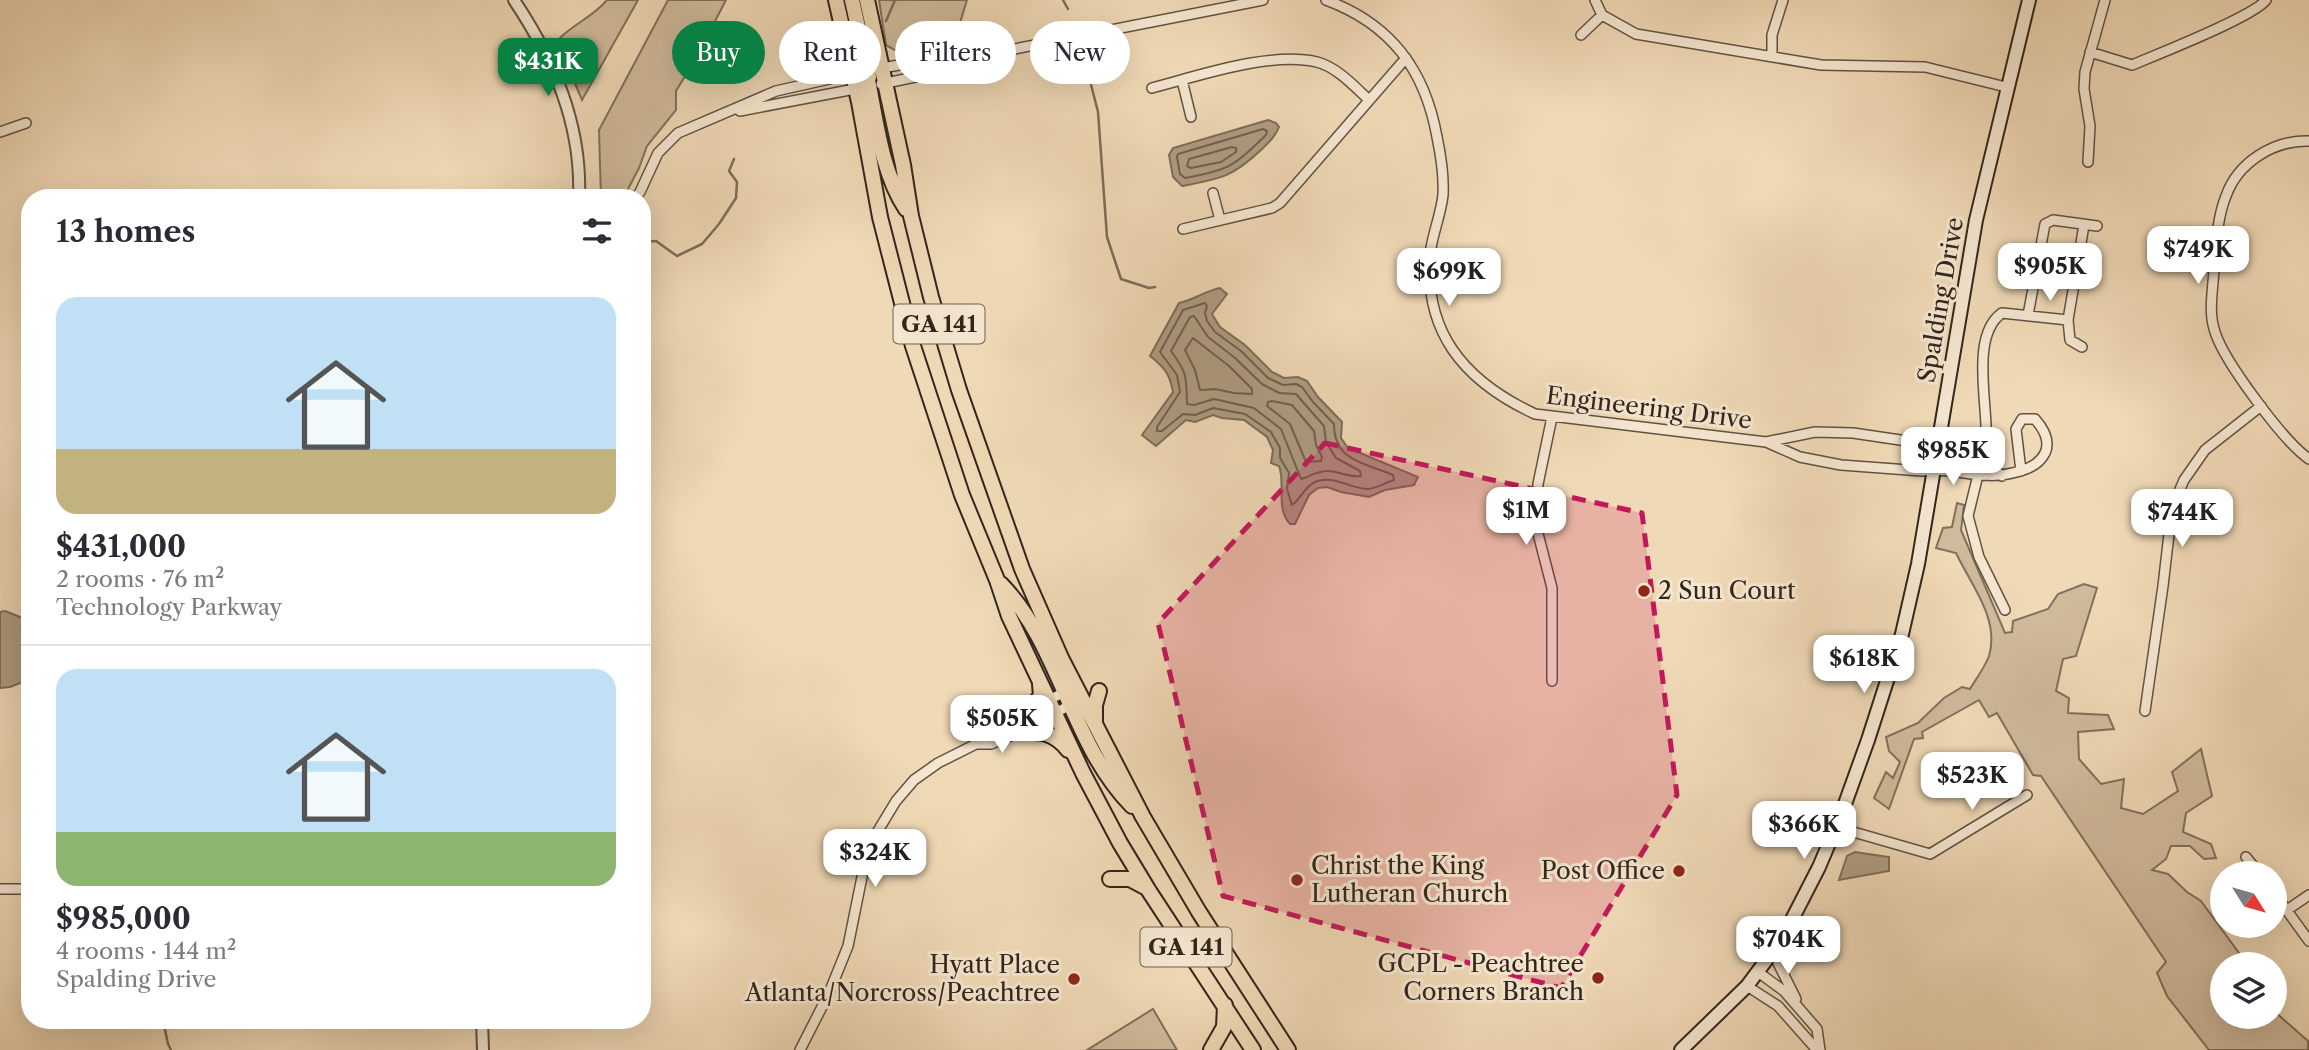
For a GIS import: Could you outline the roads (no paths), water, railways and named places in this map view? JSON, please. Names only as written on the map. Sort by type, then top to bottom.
[{"type":"highway","name":"GA 141","points":[[836,0],[845,21]]},
{"type":"highway","points":[[852,0],[856,21]]},
{"type":"highway","name":"GA 141","points":[[867,0],[867,21]]},
{"type":"highway","name":"GA 141","points":[[871,86],[911,216],[944,342],[1005,524],[1073,696],[1096,726],[1143,817],[1199,912],[1288,1050]]},
{"type":"highway","name":"GA 141","points":[[871,86],[880,217],[913,346],[962,495],[1009,616],[1083,773],[1120,843],[1253,1050]]},
{"type":"highway","points":[[997,580],[1035,629],[1073,696],[1109,779],[1143,817]]},
{"type":"highway","points":[[1032,706],[1041,696],[1039,679]]},
{"type":"highway","points":[[1096,726],[1095,705],[1099,691]]},
{"type":"highway","points":[[1020,732],[1044,732],[1054,737],[1066,748],[1083,773]]},
{"type":"highway","points":[[1120,843],[1120,862],[1110,879],[1130,879],[1144,885],[1149,891]]},
{"type":"highway","points":[[1211,1050],[1224,1027],[1224,1003]]},
{"type":"main road","name":"Spalding Drive","points":[[1681,1050],[1747,986],[1782,939],[1800,907],[1836,827],[1868,740],[1902,634],[1918,564],[1976,220],[2029,0]]},
{"type":"street","points":[[514,0],[554,70],[571,115],[579,189]]},
{"type":"street","points":[[1016,49],[1262,0]]},
{"type":"street","name":"Engineering Drive","points":[[1326,0],[1346,7],[1391,39],[1425,89],[1434,117],[1443,194],[1430,259],[1432,300],[1441,327],[1462,365],[1479,381],[1517,406],[1535,414],[1766,442],[1800,457],[1841,465],[1922,471],[1933,469],[1978,476],[2002,476],[2021,471]]},
{"type":"street","points":[[1595,0],[1602,15],[1636,34],[1821,65],[1925,67],[2006,87]]},
{"type":"street","points":[[1772,55],[1773,35],[1783,0]]},
{"type":"street","points":[[2088,162],[2090,126],[2084,89],[2085,72],[2105,0]]},
{"type":"street","points":[[2090,52],[2132,65],[2236,19],[2261,6],[2266,0]]},
{"type":"street","points":[[1581,35],[1602,15]]},
{"type":"street","points":[[1183,229],[1272,208],[1280,203],[1406,58]]},
{"type":"street","points":[[1152,88],[1244,65],[1287,59],[1319,62],[1344,78],[1369,100]]},
{"type":"street","points":[[1182,80],[1191,117]]},
{"type":"street","points":[[723,114],[895,81]]},
{"type":"street","points":[[641,189],[658,153],[669,141],[693,126],[776,91],[808,84]]},
{"type":"street","points":[[0,132],[26,123]]},
{"type":"street","points":[[2309,141],[2295,140],[2264,151],[2241,170],[2225,196],[2216,245],[2211,313],[2221,348],[2261,406],[2298,452],[2309,459]]},
{"type":"street","points":[[1213,193],[1220,220]]},
{"type":"street","points":[[2028,315],[2045,224],[2053,220],[2097,226]]},
{"type":"street","points":[[2082,347],[2070,340],[2068,320],[2084,225]]},
{"type":"street","points":[[2005,610],[1979,557],[1968,516],[1987,429],[1981,368],[1990,328],[1995,318],[2002,313],[2068,320]]},
{"type":"street","points":[[2145,711],[2164,586],[2172,508],[2184,480],[2205,450],[2261,406]]},
{"type":"street","points":[[1552,417],[1538,484],[1535,522],[1552,588],[1552,681]]},
{"type":"street","points":[[2022,419],[2035,419],[2044,429],[2048,447],[2042,460],[2021,471],[2016,429],[2022,419]]},
{"type":"street","name":"Engineering Drive","points":[[1766,442],[1815,432],[1853,433],[1907,441],[1981,459]]},
{"type":"street","points":[[1981,459],[2002,476]]},
{"type":"street","points":[[800,1050],[829,993],[848,946],[867,857],[881,823],[895,801],[920,775],[976,744],[994,727],[1049,699],[1073,696]]},
{"type":"street","points":[[976,744],[991,744],[1020,732],[1056,713],[1073,696]]},
{"type":"street","points":[[1836,827],[1930,854],[2027,795]]},
{"type":"street","points":[[2246,857],[2249,861]]},
{"type":"street","points":[[0,889],[21,889]]},
{"type":"street","points":[[2309,894],[2287,910],[2309,941]]},
{"type":"street","points":[[1782,939],[1778,963],[1798,1004]]},
{"type":"street","points":[[1758,972],[1798,1004],[1817,1029],[1818,1050]]},
{"type":"street","points":[[1747,986],[1778,1006],[1818,1050]]},
{"type":"street","points":[[482,1029],[483,1050]]},
{"type":"water","points":[[1268,120],[1279,127],[1276,134],[1243,166],[1216,179],[1182,186],[1173,177],[1169,155],[1173,148]]},
{"type":"water","points":[[1220,288],[1227,294],[1212,314],[1220,327],[1245,345],[1272,372],[1284,378],[1298,377],[1307,381],[1342,422],[1341,438],[1348,448],[1418,477],[1414,485],[1385,490],[1369,497],[1327,487],[1318,488],[1309,495],[1295,524],[1290,524],[1283,511],[1279,466],[1271,463],[1273,450],[1267,437],[1244,420],[1213,415],[1195,422],[1186,420],[1156,446],[1142,435],[1173,392],[1166,371],[1150,356],[1179,303]]},
{"type":"water","points":[[5,611],[21,617],[21,683],[0,688],[0,612]]},
{"type":"water","points":[[1855,852],[1889,857],[1889,871],[1839,880],[1847,856]]},
{"type":"waterway","points":[[886,21],[895,0]]},
{"type":"waterway","points":[[1063,0],[1068,9]]},
{"type":"waterway","points":[[1091,84],[1098,112],[1107,237],[1121,279],[1149,288],[1155,287]]},
{"type":"waterway","points":[[651,241],[656,241],[677,256],[702,244],[736,198],[737,182],[729,171],[734,159]]},
{"type":"waterway","points":[[165,1029],[171,1050]]},
{"type":"place","name":"2 Sun Court","points":[[1644,591]]},
{"type":"place","name":"Post Office","points":[[1679,871]]},
{"type":"place","name":"Christ the King Lutheran Church","points":[[1297,880]]},
{"type":"place","name":"GCPL - Peachtree Corners Branch","points":[[1598,978]]},
{"type":"place","name":"Hyatt Place Atlanta/Norcross/Peachtree","points":[[1074,979]]}]
